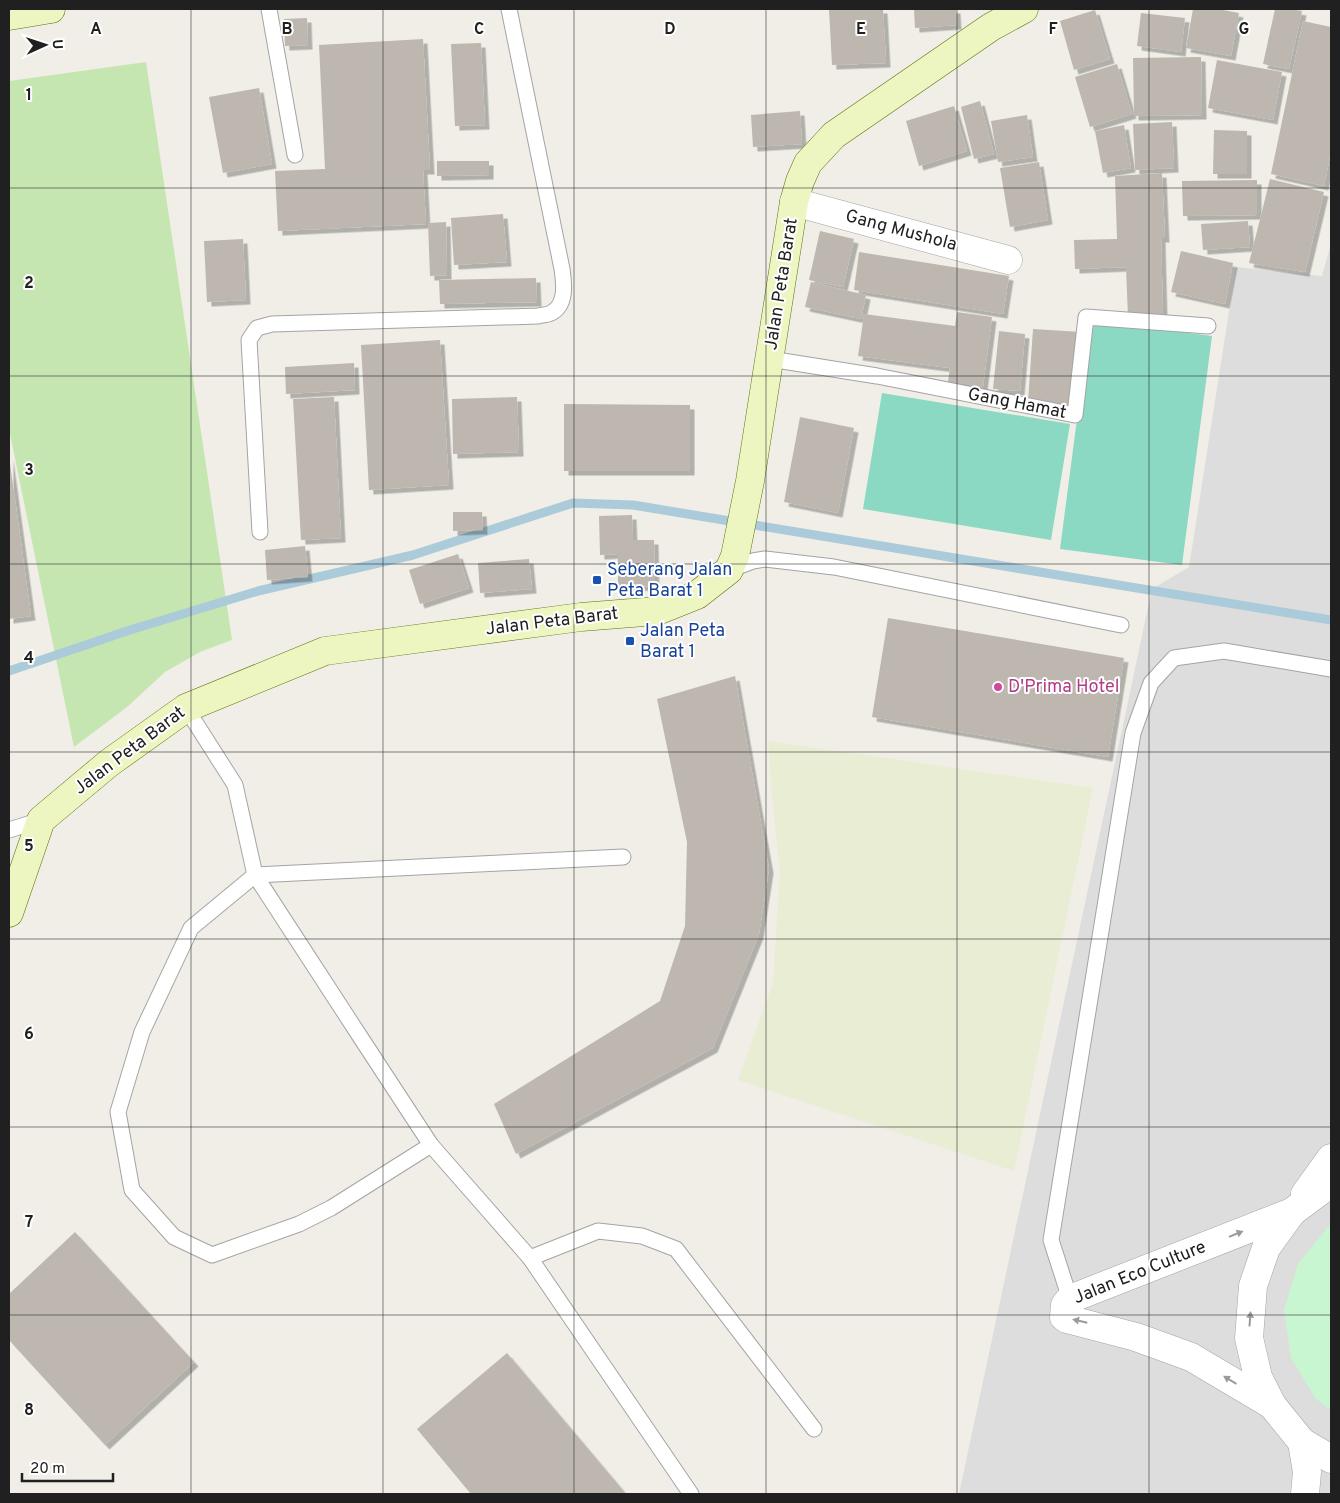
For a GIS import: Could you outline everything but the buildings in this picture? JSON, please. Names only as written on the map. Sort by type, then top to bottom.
[{"type":"main road","points":[[9,16],[51,9]]},
{"type":"main road","name":"Jalan Peta Barat","points":[[41,820],[109,763],[186,708],[325,651],[581,617],[657,611],[698,596],[732,563],[750,481],[794,202],[800,180],[808,163],[834,135],[990,18],[1024,9]]},
{"type":"main road","points":[[9,913],[41,820]]},
{"type":"street","name":"Gang Mushola","points":[[794,202],[1008,260]]},
{"type":"street","points":[[1320,1494],[1302,1442],[1272,1405],[1258,1377],[1249,1338],[1253,1286],[1266,1248],[1331,1158]]},
{"type":"street","points":[[1292,1212],[1331,1183]]},
{"type":"street","name":"Jalan Eco Culture","points":[[1272,1405],[1191,1357],[1136,1336],[1067,1319],[1064,1317],[1064,1305],[1070,1299],[1292,1212]]},
{"type":"street","points":[[1302,1442],[1331,1459]]},
{"type":"street","points":[[1302,1442],[1307,1472],[1305,1494]]},
{"type":"lane","points":[[270,9],[295,155]]},
{"type":"lane","points":[[260,532],[249,340],[256,328],[272,324],[538,316],[552,313],[560,304],[565,288],[562,269],[509,9]]},
{"type":"lane","name":"Gang Hamat","points":[[770,359],[877,376],[1075,415],[1086,317],[1208,326]]},
{"type":"lane","points":[[732,563],[765,559],[834,568],[1121,625]]},
{"type":"lane","points":[[1070,1299],[1052,1240],[1133,733],[1151,683],[1174,658],[1224,651],[1331,670]]},
{"type":"lane","points":[[186,708],[235,785],[255,874],[432,1144],[530,1258],[691,1494]]},
{"type":"lane","points":[[9,830],[41,820]]},
{"type":"lane","points":[[432,1144],[331,1208],[299,1224],[212,1255],[174,1237],[132,1190],[118,1112],[142,1032],[191,928],[255,874],[623,857]]},
{"type":"lane","points":[[530,1258],[598,1231],[642,1236],[676,1249],[814,1429]]},
{"type":"shaded area","points":[[1331,243],[1331,1494],[959,1494],[1152,589],[1189,567],[1236,267],[1322,276]]},
{"type":"green space","points":[[146,62],[232,640],[200,652],[165,672],[127,707],[74,747],[9,429],[9,81]]},
{"type":"green space","points":[[1090,320],[1212,336],[1182,565],[1060,549]]},
{"type":"green space","points":[[882,393],[1070,424],[1051,540],[863,509]]},
{"type":"green space","points":[[768,741],[1093,788],[1014,1171],[738,1080],[773,983],[780,871]]},
{"type":"green space","points":[[1331,1226],[1331,1410],[1316,1399],[1291,1358],[1284,1310],[1298,1264],[1328,1227]]},
{"type":"waterway","points":[[9,671],[130,630],[258,591],[413,555],[573,503],[633,505],[1331,620]]},
{"type":"place","name":"Seberang Jalan Peta Barat 1","points":[[597,580]]},
{"type":"place","name":"Jalan Peta Barat 1","points":[[630,641]]},
{"type":"place","name":"D'Prima Hotel","points":[[998,687]]}]
